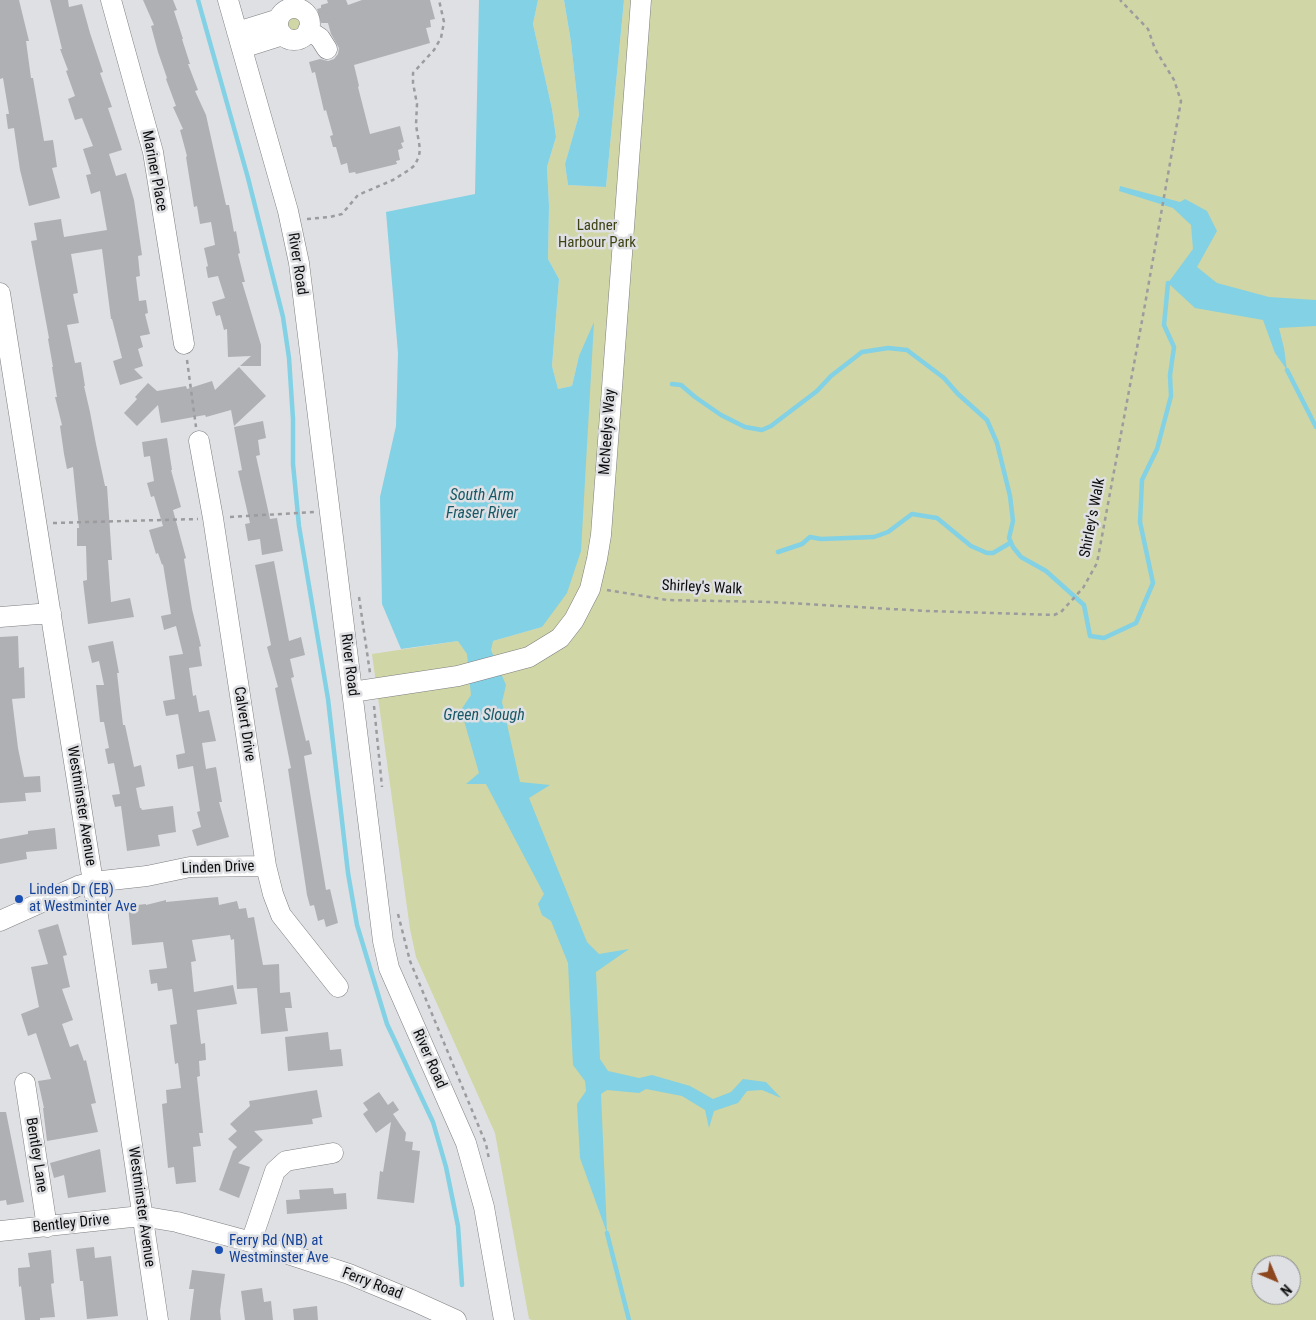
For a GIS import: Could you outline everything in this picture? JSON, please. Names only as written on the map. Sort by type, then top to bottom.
[{"type":"street","name":"Mariner Place","points":[[111,0],[153,152],[184,344]]},
{"type":"street","name":"River Road","points":[[228,0],[288,211],[299,263],[378,913],[389,968],[466,1143],[484,1207],[504,1320]]},
{"type":"street","name":"McNeelys Way","points":[[352,692],[458,676],[529,657],[560,638],[574,620],[590,588],[598,559],[601,535],[641,0]]},
{"type":"street","points":[[309,3],[308,16],[310,25],[306,34],[292,40],[281,27],[285,11],[309,3]]},
{"type":"street","points":[[240,40],[281,27]]},
{"type":"street","points":[[308,30],[320,38],[327,49]]},
{"type":"street","name":"Westminster Avenue","points":[[0,293],[93,882],[140,1198],[141,1216],[158,1320]]},
{"type":"street","name":"Calvert Drive","points":[[199,441],[213,518],[266,866],[273,894],[281,915],[338,987]]},
{"type":"street","points":[[0,617],[51,613]]},
{"type":"street","name":"Linden Drive","points":[[0,921],[78,886],[93,882],[147,876],[190,867],[266,866]]},
{"type":"street","name":"Bentley Lane","points":[[25,1083],[47,1227]]},
{"type":"street","points":[[251,1242],[275,1171],[286,1161],[333,1153]]},
{"type":"street","name":"Bentley Drive","points":[[0,1231],[141,1216]]},
{"type":"street","name":"Ferry Road","points":[[141,1216],[177,1222],[251,1242],[349,1274],[414,1300],[456,1320]]},
{"type":"path","points":[[306,219],[342,214],[358,195],[393,180],[409,170],[416,162],[420,149],[416,125],[417,104],[412,83],[413,73],[434,50],[441,38],[444,22],[439,0]]},
{"type":"path","name":"Shirley's Walk","points":[[590,588],[667,600],[825,605],[989,614],[1054,615],[1061,612],[1084,588],[1097,563],[1166,184],[1180,117],[1181,101],[1169,71],[1155,49],[1148,29],[1120,0]]},
{"type":"path","points":[[184,344],[199,441]]},
{"type":"path","points":[[224,518],[313,512]]},
{"type":"path","points":[[48,524],[202,519]]},
{"type":"path","points":[[374,705],[383,792]]},
{"type":"path","points":[[396,905],[410,961],[486,1144],[491,1167]]},
{"type":"green space","name":"Ladner Harbour Park","points":[[538,0],[564,0],[571,42],[579,115],[565,164],[568,185],[606,187],[624,0],[1316,0],[1316,1320],[529,1319],[495,1133],[416,957],[410,929],[372,654],[458,641],[493,641],[542,627],[579,356],[572,386],[558,389],[552,366],[559,279],[548,259],[549,206],[547,167],[556,137],[552,109],[533,24]]},
{"type":"green space","points":[[294,15],[300,18],[303,24],[300,30],[294,33],[288,30],[285,24],[288,18]]},
{"type":"water","name":"South Arm Fraser River","points":[[479,0],[538,0],[533,24],[552,109],[556,137],[547,167],[549,206],[548,259],[559,279],[552,366],[558,389],[572,386],[579,356],[594,322],[581,551],[567,593],[542,627],[493,641],[491,650],[506,685],[502,702],[520,782],[550,785],[529,798],[587,942],[599,954],[629,949],[596,972],[600,1059],[608,1071],[639,1078],[652,1075],[690,1086],[713,1099],[731,1092],[743,1079],[766,1082],[781,1098],[762,1090],[747,1091],[738,1103],[714,1111],[709,1128],[705,1110],[682,1096],[646,1089],[639,1093],[607,1090],[601,1094],[607,1233],[580,1158],[577,1104],[586,1091],[585,1081],[573,1065],[568,963],[551,921],[542,915],[538,904],[544,894],[486,784],[466,784],[479,773],[461,710],[471,695],[467,654],[458,641],[401,649],[382,604],[380,497],[396,426],[398,353],[386,212],[475,194]]},
{"type":"water","points":[[564,0],[624,0],[606,187],[568,185],[565,164],[579,115],[571,42]]},
{"type":"water","points":[[1120,186],[1180,202],[1185,199],[1207,211],[1217,231],[1197,267],[1217,283],[1269,297],[1316,300],[1316,326],[1279,328],[1287,370],[1275,353],[1263,320],[1195,308],[1168,283],[1193,249],[1191,225],[1173,208],[1119,191]]},
{"type":"building","points":[[0,0],[19,0],[29,41],[26,41],[31,78],[33,78],[44,141],[53,140],[57,167],[52,168],[60,198],[29,206],[20,170],[14,128],[8,129],[6,114],[9,114],[3,78],[0,79]]},
{"type":"building","points":[[50,0],[68,0],[69,7],[82,4],[103,72],[100,73],[112,107],[108,108],[122,150],[109,154],[116,176],[126,173],[134,200],[142,255],[138,256],[140,276],[136,277],[139,301],[146,300],[148,313],[145,314],[150,334],[140,336],[143,347],[138,349],[143,366],[134,369],[143,378],[120,385],[113,361],[122,358],[111,319],[102,249],[71,254],[78,293],[73,294],[79,323],[67,325],[75,363],[81,362],[96,444],[105,486],[107,486],[112,560],[108,560],[111,602],[130,598],[134,617],[88,624],[83,581],[87,580],[86,546],[77,546],[77,528],[79,528],[73,467],[67,469],[64,454],[60,426],[62,425],[55,397],[57,397],[49,338],[31,241],[37,240],[34,223],[61,219],[64,237],[107,230],[100,191],[91,194],[86,175],[91,174],[83,149],[93,146],[82,118],[75,120],[68,99],[75,96],[60,49],[62,49]]},
{"type":"building","points":[[143,0],[173,0],[177,10],[174,11],[190,64],[188,64],[198,90],[195,91],[206,115],[226,205],[229,205],[234,232],[236,231],[240,253],[238,254],[245,282],[242,282],[261,345],[261,366],[240,366],[251,356],[228,357],[227,329],[224,330],[220,315],[216,316],[212,302],[225,298],[218,276],[208,278],[206,267],[208,266],[204,248],[215,245],[211,222],[200,224],[197,206],[194,207],[187,156],[180,130],[183,129],[173,107],[176,106],[151,26],[154,25]]},
{"type":"building","points":[[327,0],[346,0],[348,5],[362,0],[430,0],[435,19],[430,20],[431,27],[426,28],[430,43],[354,65],[370,134],[400,126],[404,142],[401,143],[403,148],[398,150],[400,160],[396,161],[397,164],[356,174],[355,172],[349,173],[347,163],[341,165],[336,147],[333,147],[330,136],[333,135],[326,110],[324,111],[315,72],[312,73],[309,62],[320,59],[328,61],[334,59],[338,54],[339,48],[331,34],[328,23],[321,23],[317,9],[321,8],[321,5],[328,3]]},
{"type":"building","points":[[239,367],[266,396],[234,426],[231,410],[206,417],[205,415],[161,423],[158,405],[137,426],[124,413],[148,383],[157,391],[186,386],[187,389],[212,381],[215,390]]},
{"type":"building","points":[[263,421],[266,438],[258,440],[260,455],[256,456],[270,519],[277,518],[283,551],[262,555],[260,539],[248,541],[245,524],[250,523],[238,471],[242,470],[234,427]]},
{"type":"building","points":[[167,438],[171,470],[181,507],[173,510],[186,558],[184,559],[192,609],[201,646],[199,647],[202,666],[189,668],[193,696],[196,695],[199,712],[209,710],[216,741],[202,743],[206,769],[216,767],[222,802],[219,802],[229,837],[197,846],[192,830],[201,827],[197,812],[200,811],[193,766],[178,769],[176,755],[185,753],[178,714],[166,716],[163,701],[175,699],[169,656],[183,654],[176,626],[164,630],[161,616],[171,614],[163,564],[158,553],[156,554],[149,530],[163,526],[154,496],[151,497],[147,483],[154,481],[150,456],[144,457],[142,442]]},
{"type":"building","points":[[274,561],[289,641],[301,637],[305,655],[290,659],[294,677],[291,678],[306,741],[309,740],[312,754],[304,756],[326,890],[330,889],[338,923],[326,927],[324,919],[318,921],[314,905],[310,906],[307,895],[288,769],[291,768],[275,688],[278,687],[267,647],[271,645],[255,565]]},
{"type":"building","points":[[18,636],[19,668],[24,667],[25,698],[12,699],[18,748],[24,777],[40,776],[41,792],[25,793],[26,801],[0,803],[0,637]]},
{"type":"building","points":[[113,641],[119,673],[117,673],[123,725],[125,725],[134,767],[141,765],[145,786],[136,788],[140,808],[142,810],[173,806],[176,832],[158,835],[160,846],[127,851],[121,806],[115,807],[112,795],[120,794],[114,763],[108,764],[105,749],[109,748],[104,722],[100,722],[96,685],[104,685],[99,661],[92,663],[88,646]]},
{"type":"building","points":[[55,828],[57,849],[26,852],[27,859],[0,864],[0,839],[28,834],[28,831]]},
{"type":"building","points":[[218,897],[219,905],[237,901],[239,909],[246,908],[248,918],[254,917],[263,965],[279,964],[280,993],[290,992],[292,1008],[285,1008],[288,1031],[261,1034],[257,988],[237,989],[234,939],[231,940],[230,935],[192,940],[196,961],[191,962],[194,992],[233,985],[237,1004],[197,1010],[201,1044],[205,1043],[206,1060],[199,1061],[200,1076],[197,1077],[203,1133],[199,1133],[201,1146],[193,1147],[196,1182],[176,1184],[174,1167],[168,1168],[162,1104],[167,1103],[166,1090],[181,1088],[178,1063],[175,1064],[170,1025],[177,1024],[172,989],[158,991],[157,983],[151,984],[149,970],[167,968],[163,942],[132,945],[128,906],[146,905],[166,900],[166,902]]},
{"type":"building","points":[[58,924],[67,955],[63,956],[70,987],[62,989],[73,1020],[62,1024],[70,1047],[78,1044],[84,1061],[86,1060],[96,1103],[91,1104],[98,1132],[47,1141],[44,1108],[38,1081],[51,1079],[36,1033],[28,1036],[21,1014],[39,1007],[31,967],[48,964],[38,930]]},
{"type":"building","points":[[328,1032],[330,1050],[341,1049],[343,1066],[288,1071],[285,1037]]},
{"type":"building","points":[[317,1090],[322,1117],[312,1119],[313,1124],[254,1131],[263,1140],[238,1163],[250,1167],[239,1198],[219,1190],[233,1151],[237,1147],[228,1139],[237,1131],[230,1124],[250,1106],[249,1101]]},
{"type":"building","points":[[379,1092],[388,1105],[393,1101],[399,1110],[393,1114],[406,1133],[405,1141],[413,1142],[412,1150],[420,1151],[414,1203],[377,1199],[380,1171],[383,1172],[391,1122],[376,1133],[363,1114],[368,1110],[363,1103]]},
{"type":"building","points":[[0,1112],[6,1112],[24,1202],[7,1205],[6,1200],[0,1201]]},
{"type":"building","points":[[100,1149],[106,1192],[68,1198],[64,1175],[54,1178],[50,1163]]},
{"type":"building","points":[[333,1188],[334,1194],[346,1193],[347,1209],[287,1214],[286,1200],[300,1199],[299,1190]]},
{"type":"building","points":[[94,1247],[95,1258],[111,1256],[118,1316],[87,1319],[83,1281],[80,1281],[76,1249]]},
{"type":"building","points":[[51,1250],[54,1283],[51,1284],[55,1317],[25,1320],[21,1286],[19,1287],[18,1268],[30,1267],[28,1253]]},
{"type":"building","points":[[192,1270],[225,1274],[220,1311],[221,1320],[190,1320],[194,1289],[189,1289]]},
{"type":"building","points":[[262,1288],[264,1302],[271,1301],[273,1320],[245,1320],[241,1291]]},
{"type":"building","points":[[317,1306],[318,1320],[294,1320],[293,1309]]},
{"type":"waterway","points":[[198,0],[248,178],[283,317],[289,358],[293,419],[293,464],[299,526],[328,699],[348,873],[357,925],[387,1024],[433,1122],[446,1167],[458,1226],[462,1285]]},
{"type":"waterway","points":[[672,384],[681,385],[721,415],[745,427],[762,430],[771,426],[817,391],[831,376],[862,352],[888,348],[907,350],[944,378],[958,394],[987,420],[997,443],[1010,496],[1013,521],[1009,538],[1013,547],[1021,557],[1046,571],[1084,605],[1090,636],[1104,638],[1136,623],[1153,583],[1140,522],[1142,480],[1157,449],[1171,396],[1170,375],[1174,347],[1164,325],[1168,283]]},
{"type":"waterway","points":[[1287,370],[1316,427]]},
{"type":"waterway","points":[[778,552],[802,544],[810,537],[821,539],[874,537],[888,532],[912,514],[937,518],[971,546],[987,553],[993,553],[1010,543]]},
{"type":"waterway","points":[[607,1233],[629,1320]]},
{"type":"place","name":"Linden Dr (EB) at Westminter Ave","points":[[19,899]]},
{"type":"place","name":"Ferry Rd (NB) at Westminster Ave","points":[[219,1250]]},
{"type":"water label","name":"Green Slough","points":[[484,716]]}]
